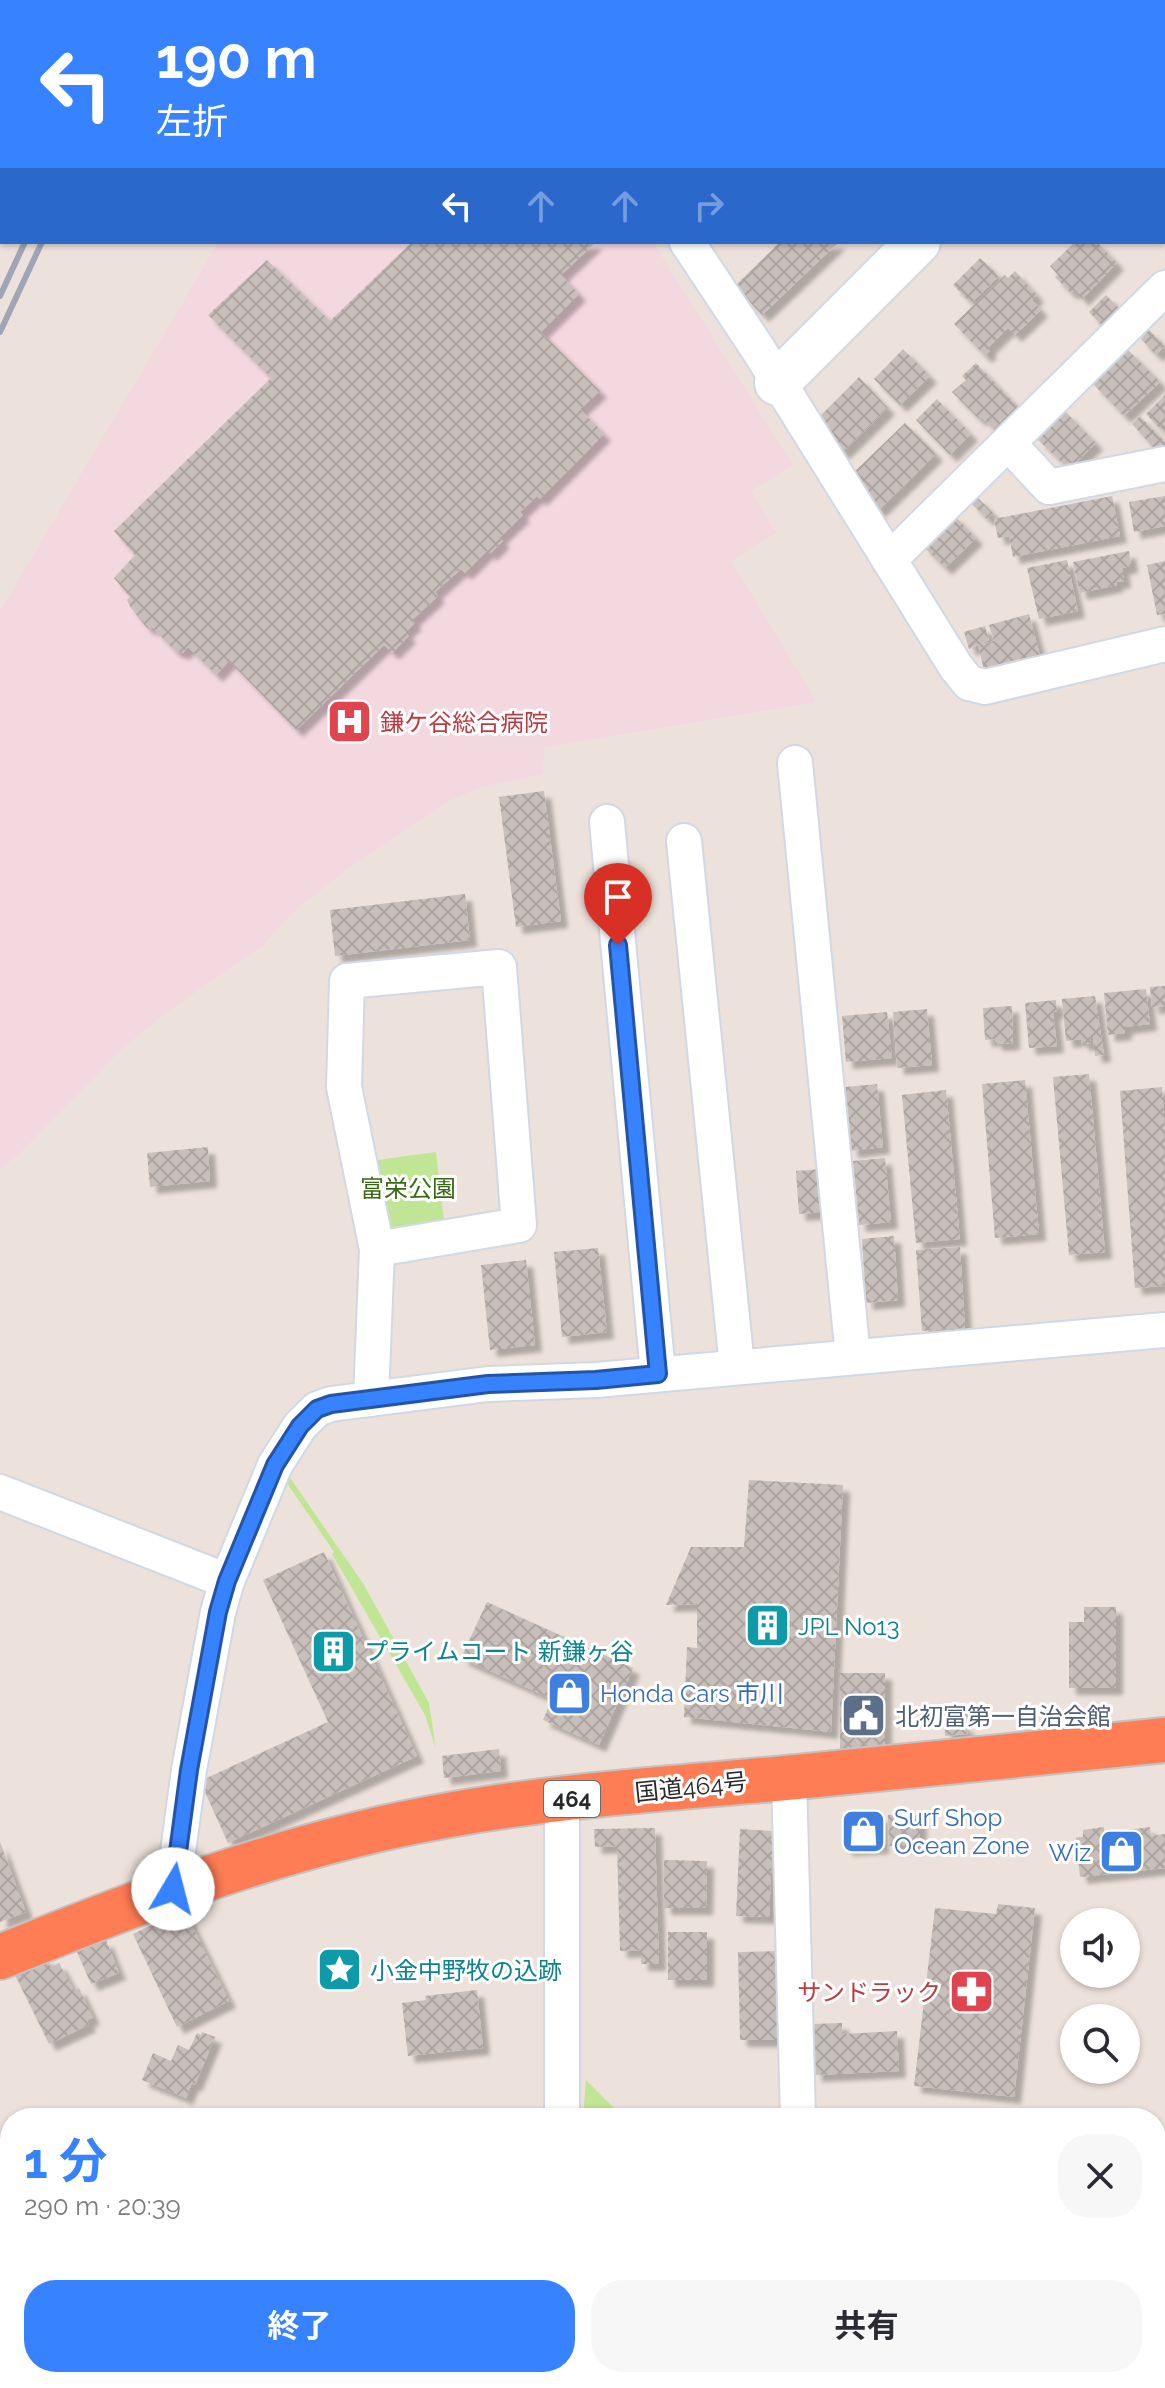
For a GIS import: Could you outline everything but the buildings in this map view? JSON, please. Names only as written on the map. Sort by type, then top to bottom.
[{"type":"highway","name":"国道464号","points":[[0,1957],[173,1889],[247,1864],[359,1834],[448,1815],[562,1800],[1165,1740]]},
{"type":"street","points":[[688,244],[969,683],[985,687],[1165,644]]},
{"type":"street","points":[[777,383],[916,244]]},
{"type":"street","points":[[889,560],[1165,288]]},
{"type":"street","points":[[1008,443],[1049,487],[1165,464]]},
{"type":"street","points":[[795,763],[853,1357]]},
{"type":"street","points":[[607,822],[658,1374]]},
{"type":"street","points":[[684,841],[737,1367]]},
{"type":"street","points":[[371,1399],[377,1249],[344,1087],[347,981],[499,967],[519,1225],[377,1249]]},
{"type":"street","points":[[173,1889],[189,1770],[218,1612],[227,1581],[275,1465],[300,1426],[317,1409],[331,1404],[488,1384],[596,1380],[1165,1330]]},
{"type":"street","points":[[0,1492],[227,1581]]},
{"type":"street","points":[[789,1777],[798,2108]]},
{"type":"street","points":[[562,1800],[562,2108]]},
{"type":"shaded area","name":"鎌ケ谷総合病院","points":[[654,244],[793,465],[751,491],[776,533],[731,561],[817,702],[544,747],[543,774],[482,787],[449,801],[349,868],[294,911],[262,946],[167,1012],[123,1048],[18,1155],[0,1169],[0,611],[216,246]]},
{"type":"green space","name":"富栄公園","points":[[436,1152],[444,1221],[392,1227],[382,1220],[370,1161]]},
{"type":"green space","points":[[282,1466],[364,1585],[429,1703],[436,1749],[425,1715],[332,1554],[334,1552],[280,1473]]},
{"type":"green space","points":[[586,2080],[614,2108],[584,2108]]},
{"type":"railway","points":[[0,296],[24,244]]},
{"type":"railway","points":[[0,332],[41,244]]},
{"type":"place","name":"鎌ケ谷総合病院","points":[[349,722]]},
{"type":"place","name":"JPL No13","points":[[767,1626]]},
{"type":"place","name":"プライムコート 新鎌ヶ谷","points":[[333,1651]]},
{"type":"place","name":"Honda Cars 市川","points":[[569,1693]]},
{"type":"place","name":"北初富第一自治会館","points":[[864,1716]]},
{"type":"place","name":"Surf Shop Ocean Zone","points":[[863,1831]]},
{"type":"place","name":"Wiz","points":[[1122,1852]]},
{"type":"place","name":"小金中野牧の込跡","points":[[339,1970]]},
{"type":"place","name":"サンドラック","points":[[972,1992]]},
{"type":"route","points":[[173,1889],[189,1770],[218,1612],[227,1581],[275,1465],[300,1426],[317,1409],[331,1404],[488,1384],[658,1374],[618,945]]}]
